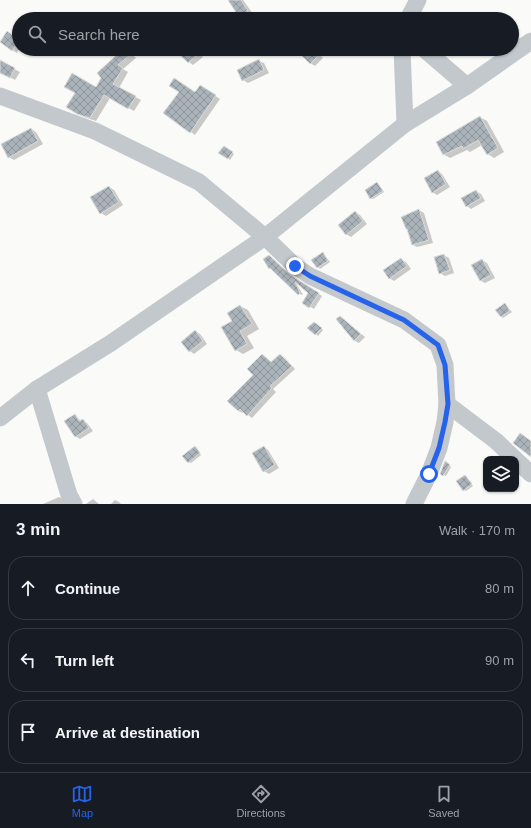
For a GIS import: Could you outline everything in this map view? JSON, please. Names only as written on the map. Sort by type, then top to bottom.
[{"type":"street","points":[[412,12],[418,0]]},
{"type":"street","points":[[519,49],[531,41]]},
{"type":"street","points":[[402,56],[405,124]]},
{"type":"street","points":[[432,56],[467,86]]},
{"type":"street","points":[[0,418],[37,389],[111,343],[266,237],[405,124],[467,86],[510,56]]},
{"type":"street","points":[[0,96],[95,131],[199,182],[266,237],[295,266],[310,276],[404,320],[438,345],[445,365],[448,404],[439,448],[429,474],[414,504]]},
{"type":"street","points":[[37,389],[69,495],[74,504]]},
{"type":"street","points":[[448,404],[496,441],[513,456]]},
{"type":"street","points":[[519,462],[531,474]]},
{"type":"building","points":[[228,0],[241,0],[248,11],[236,12]]},
{"type":"building","points":[[7,31],[12,35],[12,51],[0,42]]},
{"type":"building","points":[[115,56],[129,56],[118,65],[123,68],[113,84],[136,96],[128,109],[104,95],[90,118],[77,114],[66,107],[75,93],[64,87],[72,73],[96,87],[101,78],[97,73]]},
{"type":"building","points":[[181,56],[196,56],[188,63]]},
{"type":"building","points":[[302,56],[318,56],[310,64]]},
{"type":"building","points":[[259,59],[264,70],[242,81],[237,70]]},
{"type":"building","points":[[0,60],[15,68],[10,78],[0,73]]},
{"type":"building","points":[[174,78],[195,92],[200,85],[216,95],[190,133],[163,113],[179,92],[169,86]]},
{"type":"building","points":[[480,116],[498,148],[487,155],[478,140],[463,149],[462,146],[443,155],[436,142]]},
{"type":"building","points":[[31,128],[38,141],[8,158],[1,144]]},
{"type":"building","points":[[224,146],[233,152],[228,159],[218,153]]},
{"type":"building","points":[[438,170],[446,184],[432,193],[424,178]]},
{"type":"building","points":[[377,182],[383,191],[370,199],[365,190]]},
{"type":"building","points":[[109,186],[119,202],[100,214],[90,197]]},
{"type":"building","points":[[476,190],[481,198],[466,207],[461,198]]},
{"type":"building","points":[[419,209],[429,240],[412,245],[401,217]]},
{"type":"building","points":[[355,211],[363,221],[346,235],[338,225]]},
{"type":"building","points":[[323,252],[328,261],[317,268],[311,260]]},
{"type":"building","points":[[444,254],[450,270],[439,274],[434,257]]},
{"type":"building","points":[[269,255],[289,274],[319,293],[309,308],[302,303],[308,293],[295,282],[300,293],[298,295],[270,268],[269,269],[263,259]]},
{"type":"building","points":[[401,258],[407,266],[389,279],[383,270]]},
{"type":"building","points":[[482,259],[491,275],[480,281],[471,265]]},
{"type":"building","points":[[505,303],[510,311],[501,317],[495,310]]},
{"type":"building","points":[[240,305],[252,324],[240,331],[247,344],[235,351],[221,327],[232,321],[227,313]]},
{"type":"building","points":[[340,316],[361,334],[354,341],[336,319]]},
{"type":"building","points":[[314,322],[322,328],[315,335],[307,328]]},
{"type":"building","points":[[195,330],[203,341],[189,352],[181,342]]},
{"type":"building","points":[[262,354],[271,362],[280,354],[292,366],[270,386],[272,388],[247,416],[240,409],[238,411],[227,401],[253,375],[247,369]]},
{"type":"building","points":[[75,414],[79,421],[83,419],[89,428],[75,437],[64,421]]},
{"type":"building","points":[[520,433],[531,441],[531,457],[513,443]]},
{"type":"building","points":[[195,446],[200,453],[188,463],[182,456]]},
{"type":"building","points":[[264,446],[275,465],[263,472],[252,453]]},
{"type":"building","points":[[445,461],[450,465],[443,476],[440,474]]},
{"type":"building","points":[[465,475],[472,484],[463,491],[456,481]]},
{"type":"route","points":[[295,266],[310,276],[404,320],[438,345],[445,365],[448,404],[439,448],[429,474]]}]
